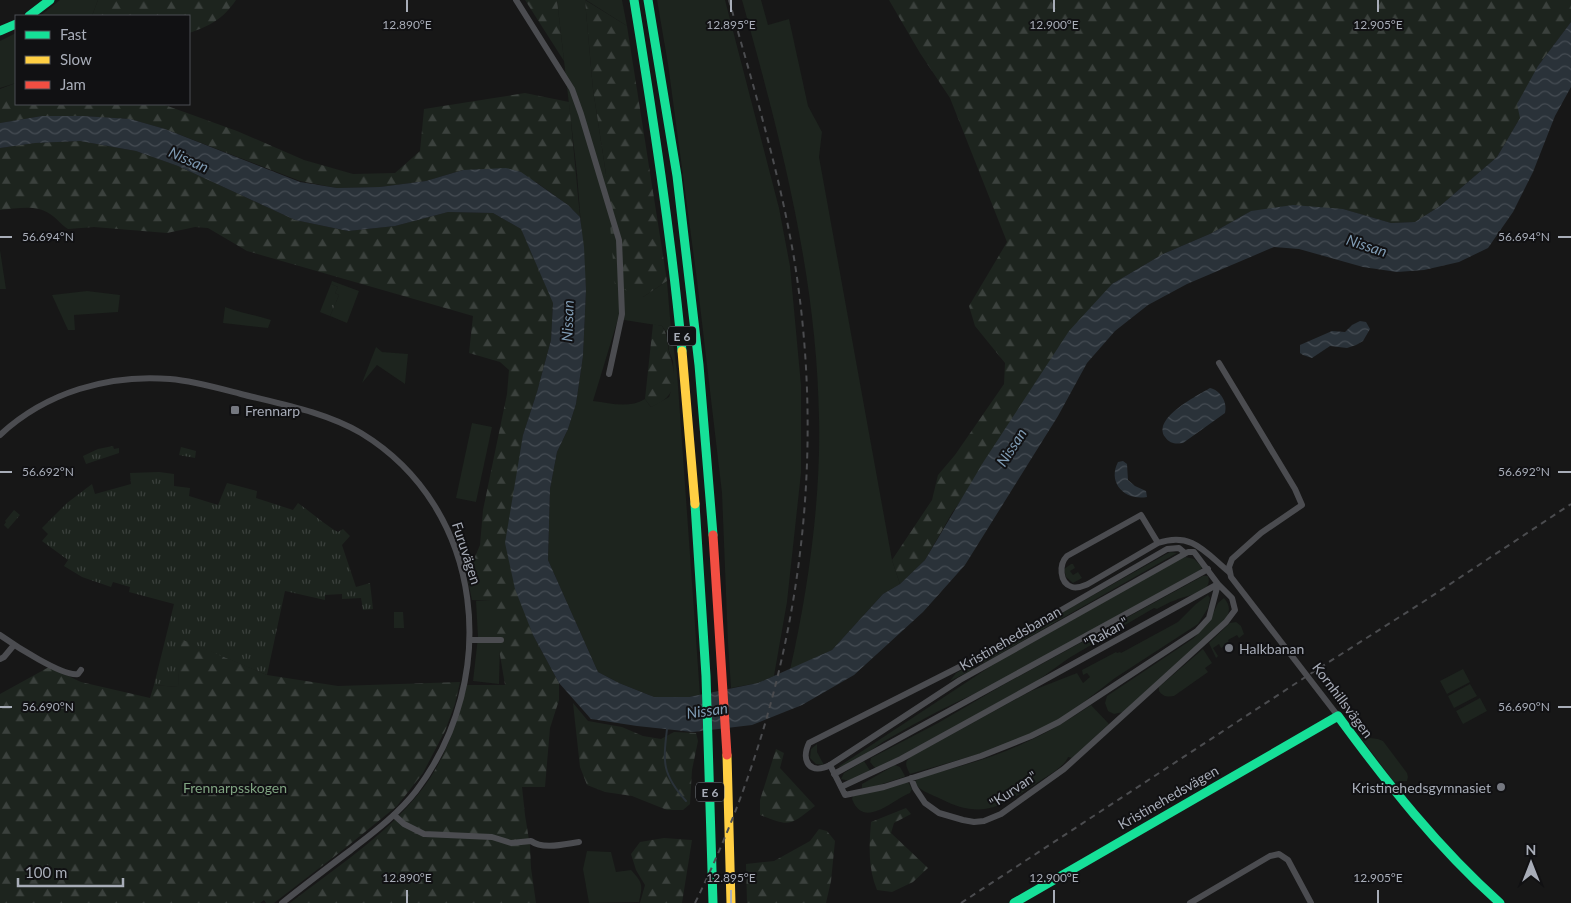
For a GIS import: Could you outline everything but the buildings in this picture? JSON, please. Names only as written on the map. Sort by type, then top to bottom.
[{"type":"main road","points":[[30,15],[50,0]]},
{"type":"main road","name":"E 6","points":[[634,0],[663,177],[685,366],[700,563],[713,903]]},
{"type":"main road","name":"E 6","points":[[648,0],[676,167],[690,279],[708,463],[727,742],[731,903]]},
{"type":"main road","points":[[0,31],[15,24]]},
{"type":"main road","name":"Kristinehedsvägen","points":[[1014,903],[1338,716]]},
{"type":"main road","name":"Kornhillsvägen","points":[[1338,716],[1426,828],[1463,868],[1500,903]]},
{"type":"street","points":[[516,0],[572,89],[619,240],[622,314],[609,374]]},
{"type":"street","points":[[1219,363],[1296,490],[1302,505],[1261,533],[1232,559],[1229,572]]},
{"type":"street","name":"Furuvägen","points":[[0,435],[28,413],[62,395],[99,384],[136,379],[172,379],[268,401],[336,420],[361,433],[388,452],[414,477],[433,502],[450,532],[468,599],[470,640],[466,673],[459,705],[434,763],[416,791],[394,815],[282,903]]},
{"type":"street","points":[[1158,543],[1141,516],[1067,556],[1063,560],[1062,567],[1064,579],[1072,587],[1079,588],[1158,543],[1178,539],[1197,545]]},
{"type":"street","name":"Kornhillsvägen","points":[[1197,545],[1206,550],[1229,572],[1230,577],[1338,716]]},
{"type":"street","name":"Kristinehedsbanan","points":[[830,765],[960,680],[1188,552],[1197,545]]},
{"type":"street","points":[[1178,548],[1194,552],[1208,569],[1218,584],[1209,618],[1197,631],[1059,722],[1009,746],[884,787],[846,794],[830,765],[819,769],[812,768],[808,764],[805,753],[809,743],[984,654],[1167,550],[1178,548]]},
{"type":"street","points":[[834,774],[1208,569]]},
{"type":"street","name":"\"Rakan\"","points":[[841,787],[902,759],[1218,584]]},
{"type":"street","name":"\"Kurvan\"","points":[[911,778],[925,803],[939,813],[963,820],[984,821],[1001,814],[1064,769],[1232,616],[1235,610],[1232,598],[1218,584]]},
{"type":"street","points":[[0,635],[14,645],[68,673],[78,674],[81,670]]},
{"type":"street","points":[[470,640],[501,640]]},
{"type":"street","points":[[0,659],[14,645]]},
{"type":"street","points":[[394,815],[404,824],[424,834],[492,837],[511,843],[531,841],[534,844],[543,845],[579,842]]},
{"type":"street","points":[[1190,903],[1270,856],[1280,854],[1288,860],[1311,903]]},
{"type":"green space","points":[[60,0],[98,0],[92,15],[41,15]]},
{"type":"green space","points":[[98,0],[236,0],[216,21],[190,33],[190,15],[92,15]]},
{"type":"green space","points":[[525,0],[557,0],[564,61]]},
{"type":"green space","points":[[557,0],[585,0],[593,89],[606,174],[643,297],[667,281],[677,372],[700,695],[689,697],[654,697],[598,672],[548,560],[550,489],[557,452],[568,429],[576,404],[583,356],[586,290],[577,174]],"holes":[[[618,319],[662,326],[667,333],[669,351],[673,361],[674,381],[669,397],[651,407],[645,399],[626,405],[593,401]]]},
{"type":"green space","points":[[585,0],[627,26],[667,281],[643,297],[615,286],[606,174],[593,89]]},
{"type":"green space","points":[[586,0],[622,0],[627,26]]},
{"type":"green space","points":[[657,0],[725,0],[779,208],[790,266],[801,385],[801,473],[787,602],[774,676],[758,683],[731,688],[722,493],[697,280],[668,64]]},
{"type":"green space","points":[[742,0],[761,0],[768,25],[789,19],[808,106],[822,132],[819,157],[892,560],[900,584],[883,594],[832,650],[790,670],[808,577],[818,481],[819,419],[817,366],[804,259],[794,207],[770,103]]},
{"type":"green space","points":[[889,0],[1571,0],[1571,22],[1538,66],[1520,118],[1497,157],[1440,206],[1415,222],[1391,223],[1343,209],[1251,211],[1212,233],[1163,254],[1112,284],[952,513],[925,560],[900,584],[892,560],[932,500],[938,475],[955,455],[1004,384],[1005,363],[975,326],[969,306],[1007,242],[950,98],[920,53]]},
{"type":"green space","points":[[15,34],[15,83],[0,88],[0,41]]},
{"type":"green space","points":[[15,83],[15,105],[165,105],[237,131],[304,160],[353,174],[395,173],[420,151],[424,109],[525,93],[569,102],[580,217],[568,205],[536,182],[463,170],[426,181],[380,187],[337,188],[300,181],[165,129],[130,119],[42,116],[0,123],[0,89]]},
{"type":"green space","points":[[80,141],[136,151],[178,166],[295,220],[348,231],[395,226],[448,212],[493,213],[521,229],[553,302],[551,340],[523,435],[533,635],[559,683],[559,700],[550,728],[545,787],[522,787],[536,903],[290,903],[375,837],[420,792],[443,755],[459,713],[467,685],[505,685],[491,601],[472,600],[466,570],[474,559],[480,545],[483,510],[507,394],[509,370],[500,362],[469,353],[473,316],[247,251],[208,228],[195,227],[167,233],[94,227],[68,229],[52,216],[38,209],[0,210],[0,148],[34,143]]},
{"type":"green space","points":[[0,250],[6,289],[0,289]]},
{"type":"green space","points":[[332,281],[359,291],[347,323],[330,316],[339,295],[335,293],[338,287],[331,284]]},
{"type":"green space","points":[[331,284],[338,287],[335,293],[339,295],[330,316],[320,312]]},
{"type":"green space","points":[[87,291],[120,295],[118,312],[74,315],[75,330],[68,330],[52,295]]},
{"type":"green space","points":[[225,307],[271,320],[268,328],[223,323]]},
{"type":"green space","points":[[653,324],[662,326],[665,333],[674,370],[674,385],[667,397],[651,407],[645,399]]},
{"type":"green space","points":[[376,347],[382,352],[408,354],[405,384],[377,365],[362,383]]},
{"type":"green space","points":[[472,423],[492,427],[476,502],[456,498]]},
{"type":"green space","points":[[113,446],[114,449],[119,448],[119,453],[86,464],[83,456],[98,449]]},
{"type":"green space","points":[[181,447],[196,451],[195,458],[179,455]]},
{"type":"green space","points":[[159,472],[174,474],[174,486],[190,488],[189,496],[218,505],[227,483],[257,491],[256,498],[293,510],[298,503],[338,532],[343,529],[350,536],[342,545],[356,587],[370,583],[373,609],[363,610],[361,598],[342,599],[342,594],[325,595],[325,600],[285,591],[267,675],[181,639],[178,687],[154,685],[174,604],[129,592],[130,587],[113,582],[111,587],[82,577],[64,566],[68,560],[42,541],[48,534],[42,528],[67,503],[92,484],[95,494],[131,484],[130,473]]},
{"type":"green space","points":[[14,510],[20,515],[8,529],[4,525],[5,521]]},
{"type":"green space","points":[[1170,552],[1177,553],[980,665],[978,662],[1017,638]]},
{"type":"green space","points":[[1181,558],[1194,559],[1202,567],[1200,570],[987,688],[912,725],[882,742],[864,756],[838,767],[991,666]]},
{"type":"green space","points":[[1071,564],[1075,568],[1070,571],[1073,575],[1078,572],[1082,578],[1073,583],[1066,577],[1064,569]]},
{"type":"green space","points":[[1203,576],[1208,576],[1209,582],[1203,590],[1157,609],[1154,608],[1069,658],[1037,681],[879,768],[875,768],[870,762],[871,758],[938,723],[1003,685]]},
{"type":"green space","points":[[1208,595],[1210,598],[1208,608],[1198,624],[1115,678],[1071,712],[1052,723],[1020,739],[979,754],[910,774],[907,769],[907,760],[912,756],[1031,691],[1077,673],[1083,683],[1090,677],[1087,673],[1083,675],[1082,670],[1116,652],[1121,653],[1178,622]]},
{"type":"green space","points":[[1224,598],[1229,609],[1225,620],[1123,712],[1114,714],[1108,711],[1105,703],[1107,696],[1194,638],[1210,620],[1218,603]]},
{"type":"green space","points":[[476,601],[493,601],[500,644],[499,684],[473,681],[478,637]]},
{"type":"green space","points":[[394,612],[403,612],[404,628],[394,628]]},
{"type":"green space","points":[[1236,622],[1241,626],[1244,634],[1239,638],[1237,635],[1228,640],[1229,643],[1221,648],[1219,644],[1213,648],[1218,656],[1216,658],[1209,643],[1230,623]]},
{"type":"green space","name":"Frennarpsskogen","points":[[180,638],[267,675],[338,686],[460,682],[455,704],[445,731],[423,773],[397,806],[274,903],[266,903],[264,900],[260,903],[0,903],[0,694],[49,667],[81,682],[150,698],[154,685],[178,687]]},
{"type":"green space","points":[[1203,649],[1212,663],[1205,668],[1208,672],[1174,696],[1162,694],[1159,691],[1159,687]]},
{"type":"green space","points":[[971,665],[975,666],[974,669],[950,681],[956,673]]},
{"type":"green space","points":[[1463,669],[1470,682],[1447,694],[1440,681]]},
{"type":"green space","points":[[1470,684],[1477,696],[1454,708],[1448,696]]},
{"type":"green space","points":[[1480,698],[1487,711],[1463,724],[1456,711]]},
{"type":"green space","points":[[573,703],[588,721],[622,727],[643,736],[661,739],[674,732],[696,733],[698,741],[692,770],[690,804],[683,810],[667,810],[632,796],[605,792],[587,785],[580,767]]},
{"type":"green space","points":[[1091,705],[1109,724],[1072,758],[1068,757],[1064,764],[1056,770],[1027,790],[1003,803],[981,809],[956,806],[925,792],[915,782],[918,778],[972,763],[1011,749],[1067,721]]},
{"type":"green space","points":[[1362,737],[1383,741],[1407,773],[1407,781],[1394,782]]},
{"type":"green space","points":[[817,744],[817,752],[824,765],[816,764],[810,758],[811,749]]},
{"type":"green space","points":[[776,749],[784,753],[780,768],[815,806],[800,818],[784,823],[760,815],[760,800]]},
{"type":"green space","points":[[864,761],[871,772],[849,781],[841,779],[844,773]]},
{"type":"green space","points":[[895,765],[900,767],[904,777],[873,787],[862,788],[862,784]]},
{"type":"green space","points":[[908,782],[912,789],[910,793],[871,813],[857,808],[852,799],[853,796]]},
{"type":"green space","points":[[906,808],[911,814],[894,823],[891,833],[928,868],[913,882],[892,892],[877,890],[870,857],[871,822]]},
{"type":"green space","points":[[819,829],[827,831],[835,841],[831,881],[826,903],[747,903],[746,864],[774,861],[810,841]]},
{"type":"green space","points":[[664,838],[692,840],[682,903],[640,903],[645,885],[636,870],[631,854],[640,842]]},
{"type":"green space","points":[[587,851],[611,852],[616,872],[631,870],[641,884],[639,902],[589,903],[583,869]]},
{"type":"water","name":"Nissan","points":[[1571,22],[1571,87],[1555,116],[1533,172],[1513,212],[1488,248],[1459,262],[1424,270],[1397,272],[1363,267],[1299,249],[1274,247],[1187,284],[1148,305],[1115,331],[1087,363],[1058,416],[965,565],[923,612],[854,675],[802,705],[752,725],[693,732],[591,719],[559,683],[533,635],[515,589],[505,543],[523,435],[551,340],[553,303],[521,229],[493,213],[448,212],[395,226],[348,231],[295,220],[178,166],[136,151],[80,141],[35,143],[0,148],[0,123],[42,116],[130,119],[165,129],[300,182],[337,188],[380,187],[426,181],[463,170],[506,168],[521,172],[568,205],[580,217],[584,247],[586,290],[583,356],[576,404],[568,429],[557,452],[550,489],[548,560],[598,672],[654,697],[689,697],[758,683],[832,650],[883,594],[900,584],[925,560],[984,461],[1069,331],[1112,284],[1163,254],[1212,233],[1251,211],[1293,205],[1343,209],[1391,223],[1415,222],[1440,206],[1497,157],[1520,118],[1517,104],[1538,66]]},
{"type":"water","points":[[1360,321],[1366,322],[1370,329],[1363,341],[1356,345],[1347,348],[1330,346],[1312,358],[1300,353],[1300,345],[1332,331],[1345,332],[1352,325]]},
{"type":"water","points":[[1210,388],[1217,391],[1222,397],[1226,409],[1225,413],[1183,443],[1169,441],[1165,437],[1163,430],[1165,422],[1170,415]]},
{"type":"water","points":[[1123,461],[1127,464],[1128,480],[1146,491],[1147,497],[1139,498],[1132,496],[1120,489],[1115,477],[1115,470],[1118,462]]},
{"type":"waterway","points":[[667,729],[666,768],[672,783],[686,801]]},
{"type":"railway","points":[[695,903],[729,827],[757,749],[779,669],[795,588],[805,506],[808,424],[804,341],[794,258],[773,161],[729,0]]},
{"type":"railway","points":[[961,903],[1571,504]]},
{"type":"traffic: fast","points":[[30,15],[50,0]]},
{"type":"traffic: fast","points":[[634,0],[661,175],[682,351]]},
{"type":"traffic: fast","points":[[648,0],[677,176],[699,365],[713,535]]},
{"type":"traffic: fast","points":[[0,31],[15,24]]},
{"type":"traffic: fast","points":[[695,504],[706,676],[713,903]]},
{"type":"traffic: fast","points":[[1014,903],[1338,716],[1414,814],[1455,860],[1500,903]]},
{"type":"traffic: slow","points":[[682,351],[695,504]]},
{"type":"traffic: slow","points":[[727,755],[731,903]]},
{"type":"traffic: jam","points":[[713,535],[727,755]]},
{"type":"place","name":"Frennarp","points":[[235,410]]},
{"type":"place","name":"Halkbanan","points":[[1229,648]]},
{"type":"place","name":"Kristinehedsgymnasiet","points":[[1501,787]]}]
